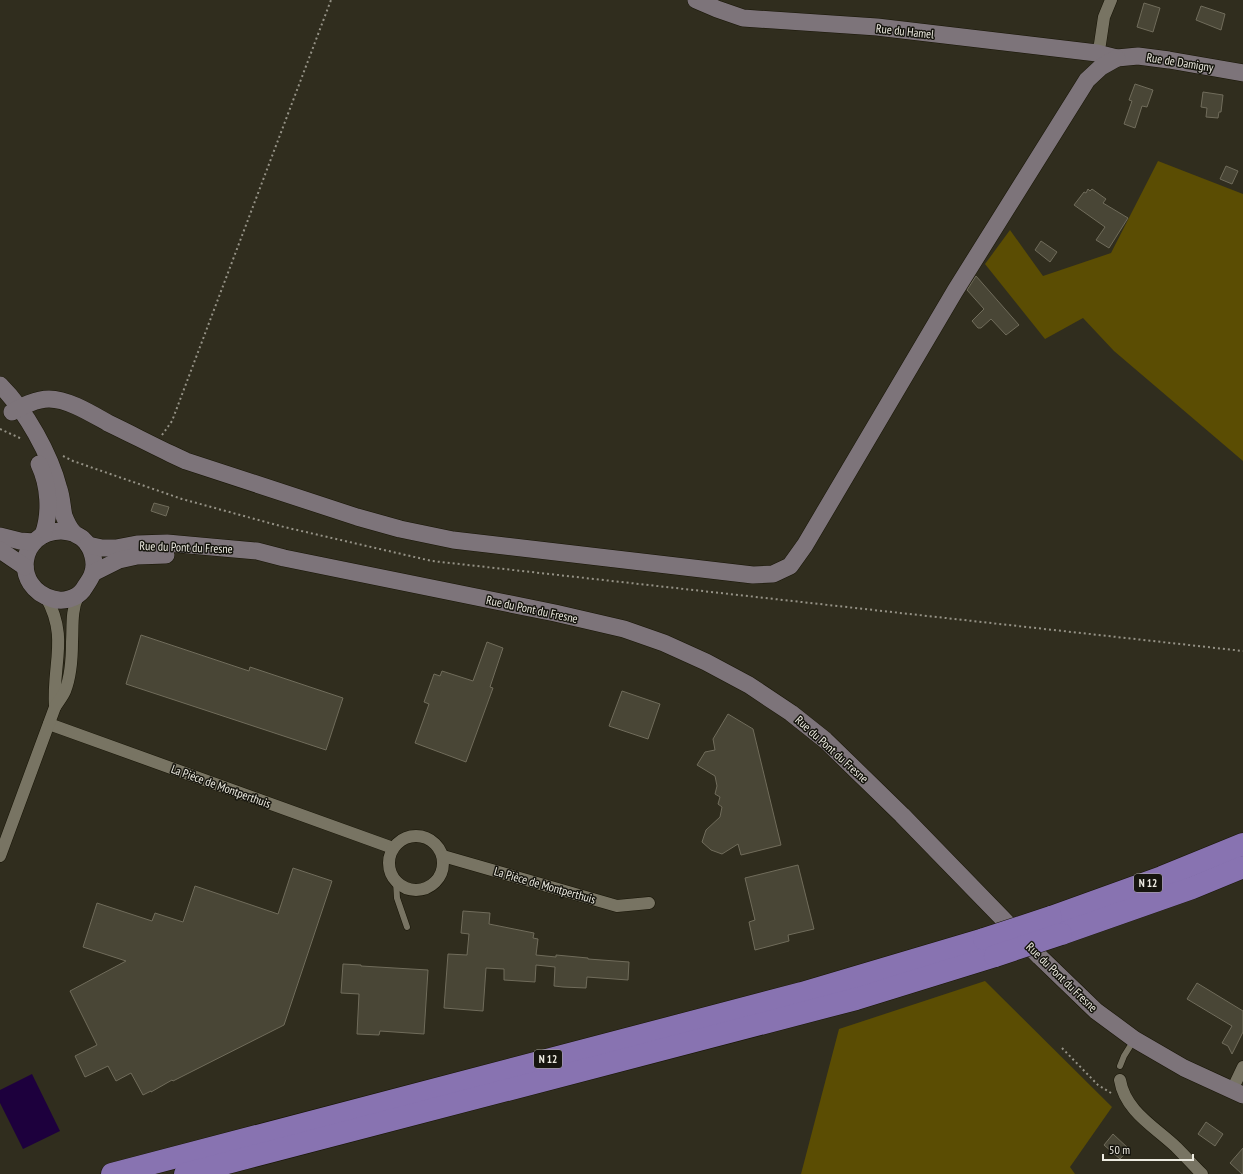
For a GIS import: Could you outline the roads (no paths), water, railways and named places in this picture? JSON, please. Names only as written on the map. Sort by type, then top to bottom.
[{"type":"highway","name":"N 12","points":[[1056,926],[1162,877],[1243,844]]},
{"type":"highway","name":"N 12","points":[[112,1174],[802,993],[989,947],[1056,926],[1192,888],[1243,867]]},
{"type":"highway","name":"N 12","points":[[185,1174],[856,999],[989,947]]},
{"type":"main road","name":"Rue du Hamel","points":[[696,0],[717,10],[743,18],[877,27],[1097,53],[1117,58]]},
{"type":"main road","name":"Rue de Damigny","points":[[1117,58],[1138,56],[1242,70]]},
{"type":"main road","points":[[16,410],[36,401],[49,399],[60,400],[80,408],[186,461],[357,517],[400,529],[453,540],[753,575],[772,574],[790,566],[805,545],[956,291],[1087,80],[1101,67],[1117,58]]},
{"type":"main road","points":[[0,385],[44,449],[60,490],[64,516],[73,532]]},
{"type":"main road","points":[[0,399],[16,410],[44,474],[48,504],[47,526],[38,539],[27,554],[25,567],[27,578],[37,592],[46,597],[64,600],[78,596],[93,573],[94,562],[92,553],[83,539],[73,532],[62,530],[54,531],[38,539],[20,541],[0,536]]},
{"type":"main road","name":"Rue du Pont du Fresne","points":[[88,545],[102,548],[116,548],[137,544],[167,543],[257,551],[284,558],[555,613],[624,630],[664,643],[706,662],[748,685],[791,713],[825,740],[902,815],[1040,957],[1096,1010],[1134,1039],[1184,1068],[1238,1092]]},
{"type":"main road","points":[[0,550],[25,567]]},
{"type":"main road","name":"Rue du Pont du Fresne","points":[[93,573],[119,560],[137,556],[202,555],[236,558],[284,558]]},
{"type":"street","points":[[1097,53],[1100,44],[1104,17],[1111,0]]},
{"type":"street","points":[[0,856],[55,707],[65,692],[71,658],[72,615],[74,604],[78,596]]},
{"type":"street","points":[[46,597],[55,615],[58,627],[59,642],[57,674],[54,689],[55,707]]},
{"type":"street","name":"La Pièce de Montperthuis","points":[[49,724],[393,848]]},
{"type":"street","points":[[407,837],[425,837],[433,841],[443,856],[444,865],[442,874],[430,887],[421,890],[412,890],[403,887],[391,874],[389,865],[393,848],[407,837]]},
{"type":"street","name":"La Pièce de Montperthuis","points":[[443,856],[617,906],[649,903]]},
{"type":"street","points":[[1238,1092],[1243,1067]]},
{"type":"street","points":[[1120,1080],[1122,1091],[1134,1110],[1176,1147],[1202,1174]]},
{"type":"lane","points":[[396,881],[397,898],[407,927]]},
{"type":"lane","points":[[1120,1066],[1134,1039]]}]
